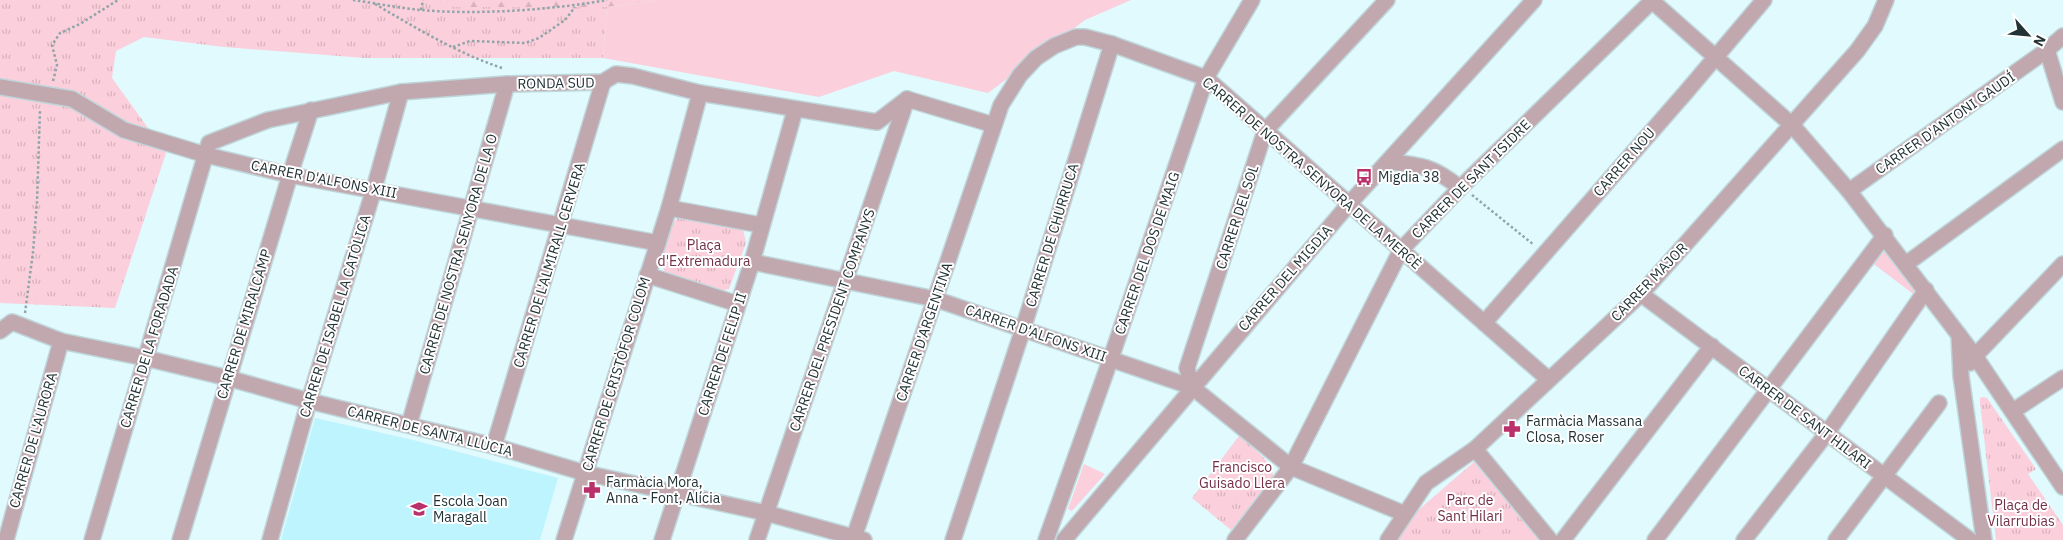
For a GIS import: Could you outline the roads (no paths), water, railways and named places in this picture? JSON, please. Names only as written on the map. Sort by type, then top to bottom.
[{"type":"street","name":"CARRER DEL DOS DE MAIG","points":[[1046,540],[1111,358],[1206,78],[1252,0]]},
{"type":"street","name":"CARRER DEL SOL","points":[[1192,387],[1186,368],[1265,131],[1387,0]]},
{"type":"street","name":"CARRER DEL MIGDIA","points":[[1064,540],[1349,204],[1534,0]]},
{"type":"street","points":[[1652,0],[1792,125],[1849,191],[1885,235],[1975,356],[2062,484]]},
{"type":"street","name":"CARRER DE SANT ISIDRE","points":[[1235,540],[1292,467],[1401,250],[1460,188],[1652,0]]},
{"type":"street","name":"CARRER NOU","points":[[1484,323],[1764,0]]},
{"type":"street","name":"CARRER MAJOR","points":[[1388,540],[1426,484],[1475,449],[1641,294],[1857,51],[1874,26],[1886,0]]},
{"type":"street","name":"CARRER D'ANTONI GAUDÍ","points":[[1849,191],[2047,50],[2063,36]]},
{"type":"street","name":"CARRER DE NOSTRA SENYORA DE LA MERCÈ","points":[[994,125],[1002,105],[1020,75],[1036,58],[1054,46],[1076,37],[1112,44],[1206,78],[1548,379]]},
{"type":"street","name":"CARRER DE CHURRUCA","points":[[953,540],[1023,329],[1112,44]]},
{"type":"street","points":[[2047,50],[2063,102]]},
{"type":"street","name":"RONDA SUD","points":[[206,155],[209,143],[268,120],[401,92],[508,78],[602,82],[616,74],[633,76],[700,93],[877,122],[908,99]]},
{"type":"street","name":"CARRER DE NOSTRA SENYORA DE LA O","points":[[409,425],[508,78]]},
{"type":"street","name":"CARRER DE L'ALMIRALL CERVERA","points":[[494,446],[561,226],[602,82]]},
{"type":"street","name":"CARRER D'ALFONS XIII","points":[[0,87],[72,99],[124,130],[206,155],[290,175],[658,243]]},
{"type":"street","name":"CARRER DE ISABEL LA CATÒLICA","points":[[270,540],[309,401],[374,189],[401,92]]},
{"type":"street","name":"CARRER DE CRISTÒFOR COLOM","points":[[564,540],[669,208],[700,93]]},
{"type":"street","points":[[908,99],[994,125]]},
{"type":"street","name":"CARRER DEL PRESIDENT COMPANYS","points":[[758,540],[908,99]]},
{"type":"street","name":"CARRER DE MIRALCAMP","points":[[180,540],[311,110]]},
{"type":"street","name":"CARRER DE FELIP II","points":[[662,540],[752,262],[795,110]]},
{"type":"street","name":"CARRER D'ARGENTINA","points":[[857,539],[994,125]]},
{"type":"street","points":[[1906,264],[2063,149]]},
{"type":"street","name":"CARRER DE LA FORADADA","points":[[92,540],[206,155]]},
{"type":"street","points":[[1388,162],[1419,165],[1434,169],[1460,188]]},
{"type":"street","points":[[669,208],[761,225]]},
{"type":"street","points":[[1655,540],[1885,235]]},
{"type":"street","name":"CARRER D'ALFONS XIII","points":[[752,262],[935,299],[1192,387],[1292,467],[1405,514]]},
{"type":"street","points":[[1961,376],[1975,356],[2063,264]]},
{"type":"street","points":[[647,275],[738,304]]},
{"type":"street","points":[[1744,540],[1827,433],[1926,290]]},
{"type":"street","name":"CARRER DE SANT HILARI","points":[[1641,294],[1970,540]]},
{"type":"street","name":"CARRER DE SANTA LLÙCIA","points":[[0,331],[12,322],[61,341],[145,358],[228,378],[309,401],[494,446],[585,473],[766,513],[857,539]]},
{"type":"street","points":[[1959,335],[1961,376],[1984,540]]},
{"type":"street","name":"CARRER DE L'AURORA","points":[[6,540],[61,341]]},
{"type":"street","points":[[1563,540],[1712,346]]},
{"type":"street","points":[[2012,412],[2063,378]]},
{"type":"street","points":[[1964,395],[1972,383],[1978,379],[1997,388]]},
{"type":"street","points":[[1836,540],[1939,403]]},
{"type":"street","points":[[1475,449],[1550,540]]},
{"type":"place","name":"Migdia 38","points":[[1364,177]]},
{"type":"place","name":"Farmàcia Massana Closa, Roser","points":[[1512,429]]},
{"type":"place","name":"Farmàcia Mora, Anna - Font, Alícia","points":[[592,490]]},
{"type":"place","name":"Escola Joan Maragall","points":[[419,509]]},
{"type":"park label","name":"Plaça d'Extremadura","points":[[704,254]]},
{"type":"park label","name":"Francisco Guisado Llera","points":[[1242,476]]},
{"type":"park label","name":"Parc de Sant Hilari","points":[[1470,508]]},
{"type":"park label","name":"Plaça de Vilarrubias","points":[[2021,514]]}]
